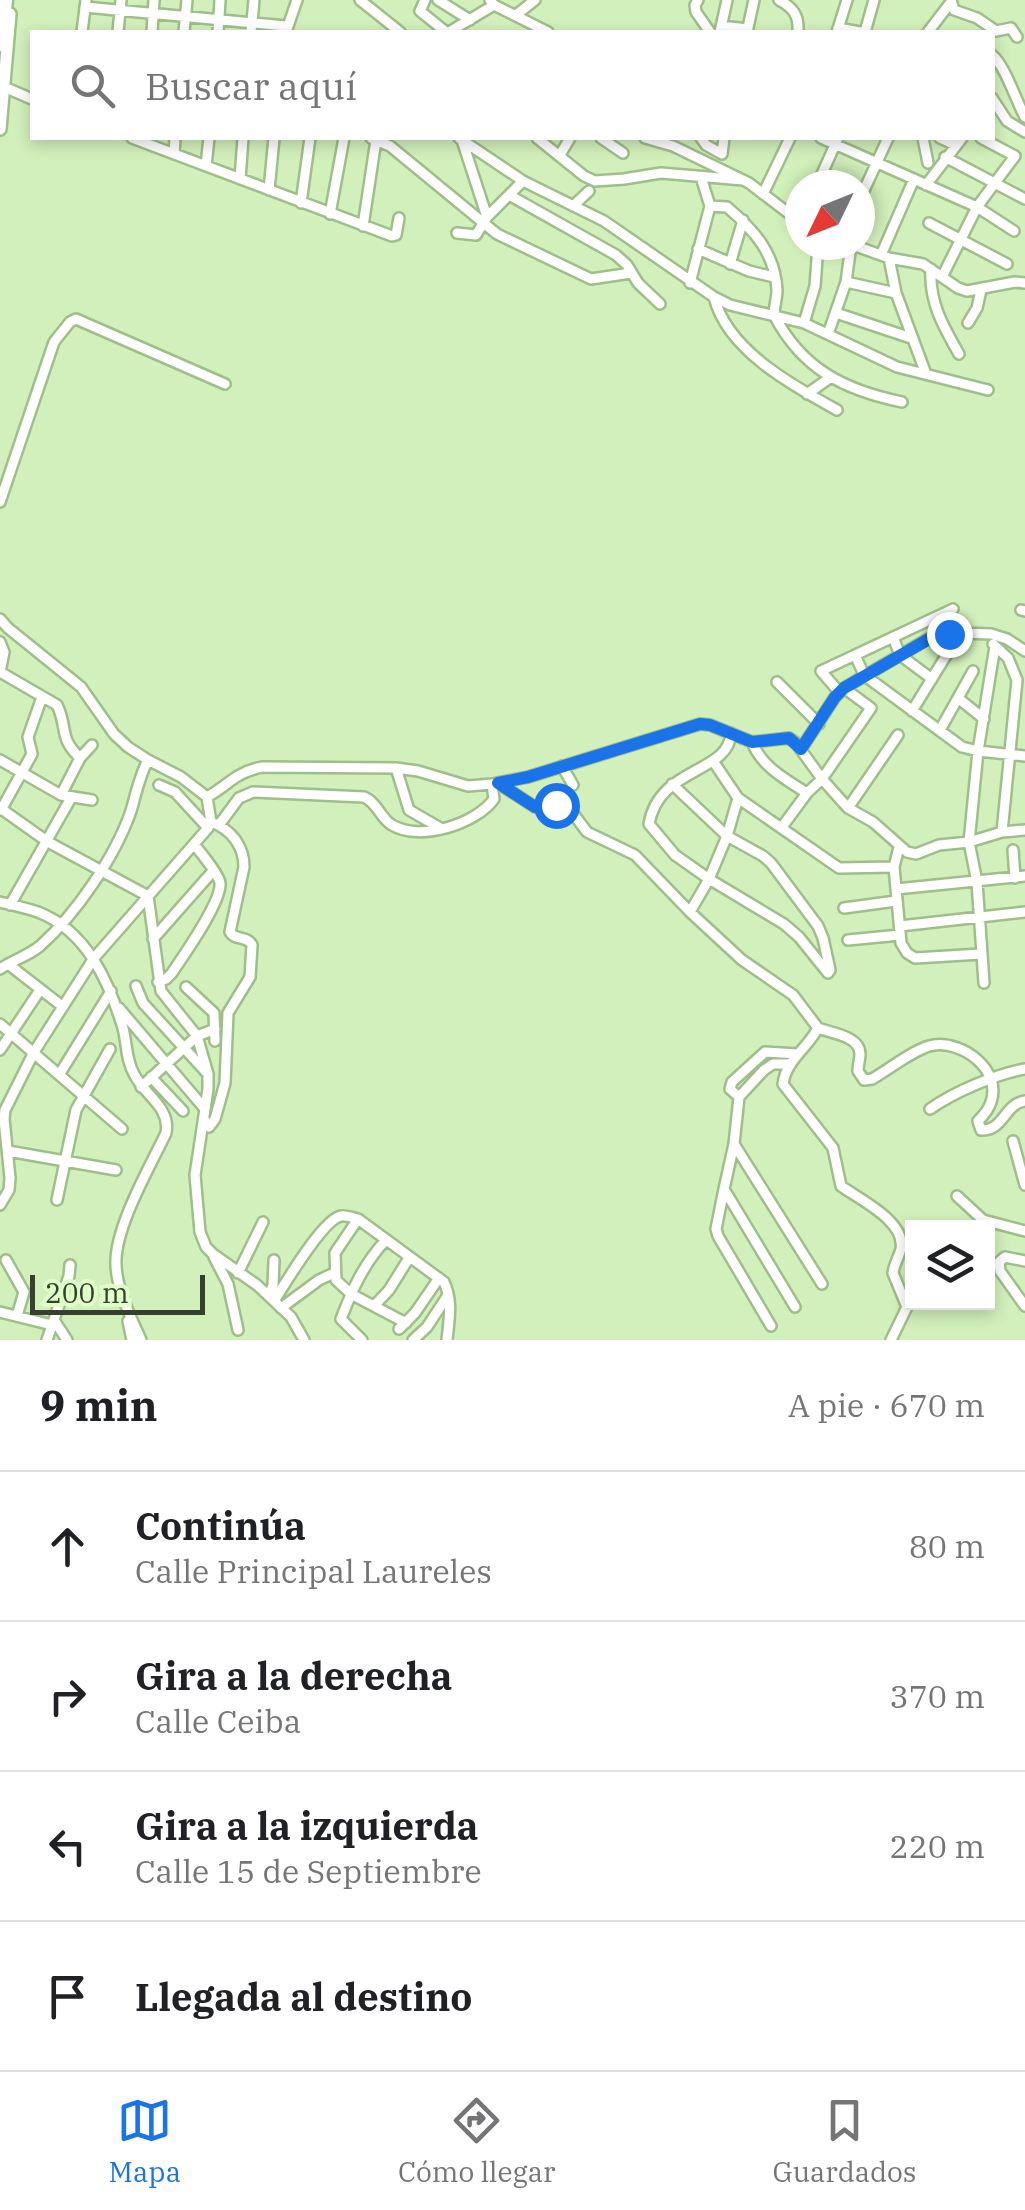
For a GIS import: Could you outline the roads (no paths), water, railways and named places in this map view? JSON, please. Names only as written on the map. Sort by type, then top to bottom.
[{"type":"highway","points":[[0,44],[8,0]]},
{"type":"main road","points":[[0,129],[8,0]]},
{"type":"street","points":[[152,30],[154,0]]},
{"type":"street","points":[[184,30],[187,0]]},
{"type":"street","points":[[218,30],[220,0]]},
{"type":"street","points":[[251,28],[254,0]]},
{"type":"street","points":[[82,30],[86,4],[120,5],[154,14],[287,30],[297,0]]},
{"type":"street","points":[[360,0],[398,30]]},
{"type":"street","points":[[424,0],[420,11],[444,30]]},
{"type":"street","points":[[438,0],[470,20]]},
{"type":"street","points":[[516,15],[535,0]]},
{"type":"street","points":[[698,0],[696,12],[709,30]]},
{"type":"street","points":[[721,29],[726,0]]},
{"type":"street","points":[[748,30],[754,0]]},
{"type":"street","points":[[780,0],[795,12],[798,30]]},
{"type":"street","points":[[838,30],[847,0]]},
{"type":"street","points":[[864,30],[874,0]]},
{"type":"street","points":[[929,30],[951,1]]},
{"type":"street","points":[[951,1],[954,10],[972,15],[993,30]]},
{"type":"street","points":[[451,30],[499,4],[544,30]]},
{"type":"street","points":[[118,30],[120,5]]},
{"type":"street","points":[[526,21],[528,30]]},
{"type":"street","points":[[995,31],[1010,28],[1018,36]]},
{"type":"street","points":[[995,58],[1020,99],[1025,118]]},
{"type":"street","points":[[4,87],[30,98]]},
{"type":"street","points":[[995,103],[1007,121],[1025,132]]},
{"type":"street","points":[[140,140],[395,236],[399,218]]},
{"type":"street","points":[[174,154],[176,140]]},
{"type":"street","points":[[206,166],[209,140]]},
{"type":"street","points":[[240,180],[243,140]]},
{"type":"street","points":[[269,190],[274,140]]},
{"type":"street","points":[[301,203],[310,140]]},
{"type":"street","points":[[330,214],[344,140]]},
{"type":"street","points":[[363,226],[374,140]]},
{"type":"street","points":[[376,140],[390,146],[508,240],[591,279],[631,273]]},
{"type":"street","points":[[460,140],[485,220]]},
{"type":"street","points":[[460,140],[523,181],[604,221],[714,298],[804,323],[897,367],[988,390]]},
{"type":"street","points":[[541,140],[584,176],[595,180],[661,173],[743,180]]},
{"type":"street","points":[[560,155],[569,140]]},
{"type":"street","points":[[604,140],[623,153]]},
{"type":"street","points":[[652,140],[743,180],[785,211]]},
{"type":"street","points":[[702,140],[722,154],[724,140]]},
{"type":"street","points":[[763,194],[789,140]]},
{"type":"street","points":[[823,170],[836,140],[877,163],[977,207],[1014,231]]},
{"type":"street","points":[[874,170],[887,140]]},
{"type":"street","points":[[923,140],[928,162]]},
{"type":"street","points":[[942,277],[977,207],[1015,156],[985,140]]},
{"type":"street","points":[[926,184],[959,141]]},
{"type":"street","points":[[946,158],[1025,199]]},
{"type":"street","points":[[690,283],[710,206],[701,177]]},
{"type":"street","points":[[914,179],[885,256],[926,374]]},
{"type":"street","points":[[457,233],[474,236],[523,181]]},
{"type":"street","points":[[573,206],[589,191]]},
{"type":"street","points":[[509,195],[616,254],[660,304]]},
{"type":"street","points":[[710,206],[727,207],[760,238],[777,293],[774,315],[803,357],[831,377],[874,396],[902,402]]},
{"type":"street","points":[[730,264],[743,220]]},
{"type":"street","points":[[929,223],[1007,264]]},
{"type":"street","points":[[698,249],[730,264],[774,277]]},
{"type":"street","points":[[875,253],[923,264],[967,291],[1025,283]]},
{"type":"street","points":[[804,323],[817,260]]},
{"type":"street","points":[[828,334],[850,260]]},
{"type":"street","points":[[931,269],[930,283],[939,320],[959,354]]},
{"type":"street","points":[[846,282],[896,293]]},
{"type":"street","points":[[968,323],[978,308],[981,290]]},
{"type":"street","points":[[714,298],[740,342],[762,363],[837,410]]},
{"type":"street","points":[[836,313],[911,338]]},
{"type":"street","points":[[0,502],[54,342],[70,322],[76,319],[225,384]]},
{"type":"street","points":[[808,394],[831,377]]},
{"type":"street","points":[[782,827],[822,779],[871,708],[821,671],[953,608]]},
{"type":"street","points":[[935,618],[944,635]]},
{"type":"street","points":[[0,619],[81,686],[114,734],[207,797],[213,825]]},
{"type":"street","points":[[912,711],[960,633]]},
{"type":"street","points":[[984,634],[1013,666],[1018,680],[1002,832]]},
{"type":"street","points":[[801,749],[842,690],[934,636],[984,634],[1007,639],[1025,651]]},
{"type":"street","points":[[893,637],[900,655],[932,679]]},
{"type":"street","points":[[0,642],[4,652],[0,672],[57,705],[64,739],[80,758]]},
{"type":"street","points":[[984,983],[978,882],[969,842],[978,751],[995,646]]},
{"type":"street","points":[[855,655],[864,675],[962,747],[1025,756]]},
{"type":"street","points":[[940,730],[973,671]]},
{"type":"street","points":[[777,682],[819,724]]},
{"type":"street","points":[[42,697],[28,737],[32,754],[1,810],[48,842],[148,896]]},
{"type":"street","points":[[958,698],[984,718]]},
{"type":"street","points":[[207,797],[235,776],[262,767],[396,768],[468,786],[495,783],[528,777],[700,724],[752,742],[789,738],[848,808],[873,822],[899,847],[916,854],[940,845],[1025,830]]},
{"type":"street","points":[[672,784],[727,836],[763,856],[818,926],[824,938],[828,972],[784,924],[675,855],[649,824],[658,798],[672,784],[726,750],[730,733]]},
{"type":"street","points":[[848,808],[898,735]]},
{"type":"street","points":[[752,742],[774,772],[807,793]]},
{"type":"street","points":[[92,745],[80,758],[48,842],[5,903],[61,924],[94,958],[116,1004],[132,1070],[167,1118],[166,1133],[127,1217],[116,1252],[118,1278],[142,1340]]},
{"type":"street","points":[[0,760],[66,796],[92,800]]},
{"type":"street","points":[[62,1006],[4,966],[39,947],[102,870],[130,812],[148,760]]},
{"type":"street","points":[[714,760],[738,798],[838,868],[894,867]]},
{"type":"street","points":[[562,766],[573,785]]},
{"type":"street","points":[[396,768],[408,810],[445,830]]},
{"type":"street","points":[[0,1206],[8,1190],[5,1110],[34,1052],[94,958],[239,798],[253,792],[364,797],[371,799],[390,824],[424,833],[445,830],[491,804],[495,783]]},
{"type":"street","points":[[495,783],[535,807],[566,804],[586,832],[636,855],[742,960],[793,995],[818,1028],[854,1040],[860,1052],[858,1071],[864,1080],[930,1045],[954,1046],[968,1050],[990,1080],[993,1099],[978,1121],[981,1130],[994,1128],[1014,1104],[1025,1102]]},
{"type":"street","points":[[116,1004],[204,1114],[208,1127],[212,1126],[225,1082],[228,1013],[250,977],[252,945],[230,932],[244,857],[230,830],[213,825],[175,792],[158,784]]},
{"type":"street","points":[[690,912],[709,879],[738,798]]},
{"type":"street","points":[[158,982],[169,977],[192,942],[220,884],[194,844]]},
{"type":"street","points":[[899,847],[894,867],[896,895],[901,943],[907,953],[915,958],[981,954]]},
{"type":"street","points":[[844,908],[896,895],[1020,876],[1013,850]]},
{"type":"street","points":[[838,851],[838,868]]},
{"type":"street","points":[[153,939],[213,871]]},
{"type":"street","points":[[148,896],[158,982],[166,999],[198,1036],[208,1077],[195,1175],[200,1232],[214,1254],[291,1317],[304,1340]]},
{"type":"street","points":[[848,940],[1025,912]]},
{"type":"street","points":[[136,986],[143,1004],[182,1049],[208,1077],[225,1082]]},
{"type":"street","points":[[141,1087],[198,1036],[215,1035],[212,1010],[186,987]]},
{"type":"street","points":[[0,1050],[40,990]]},
{"type":"street","points":[[59,1075],[111,991]]},
{"type":"street","points":[[0,1024],[122,1129]]},
{"type":"street","points":[[818,1028],[812,1041],[788,1064],[783,1084],[832,1148],[841,1186],[868,1202],[898,1234],[901,1251],[893,1273],[907,1307],[891,1340]]},
{"type":"street","points":[[57,1200],[76,1110],[110,1049]]},
{"type":"street","points":[[773,1051],[773,1064]]},
{"type":"street","points":[[739,1097],[730,1088],[732,1082],[765,1052],[798,1054]]},
{"type":"street","points":[[772,1326],[716,1229],[734,1144],[739,1097],[773,1064],[788,1064]]},
{"type":"street","points":[[930,1110],[942,1100],[1025,1069]]},
{"type":"street","points":[[151,1078],[183,1111]]},
{"type":"street","points":[[1014,1140],[1025,1185]]},
{"type":"street","points":[[734,1144],[822,1284]]},
{"type":"street","points":[[8,1151],[116,1170]]},
{"type":"street","points":[[724,1188],[795,1307]]},
{"type":"street","points":[[957,1196],[983,1220],[1025,1231]]},
{"type":"street","points":[[275,1301],[318,1235],[338,1216],[358,1219],[439,1278],[449,1293],[447,1340]]},
{"type":"street","points":[[358,1219],[335,1253],[334,1273],[350,1294],[403,1326],[439,1278]]},
{"type":"street","points":[[238,1273],[263,1222]]},
{"type":"street","points":[[362,1340],[341,1319],[368,1261],[386,1240]]},
{"type":"street","points":[[214,1254],[228,1284],[238,1330]]},
{"type":"street","points":[[1023,1303],[998,1262],[1005,1257],[1025,1262]]},
{"type":"street","points":[[374,1306],[390,1290],[409,1258]]},
{"type":"street","points":[[6,1260],[24,1292],[18,1316]]},
{"type":"street","points":[[274,1260],[275,1301]]},
{"type":"street","points":[[47,1340],[70,1265]]},
{"type":"street","points":[[275,1301],[334,1273]]},
{"type":"street","points":[[413,1340],[449,1293]]},
{"type":"street","points":[[126,1303],[132,1340]]},
{"type":"street","points":[[0,1312],[53,1323],[68,1340]]}]
